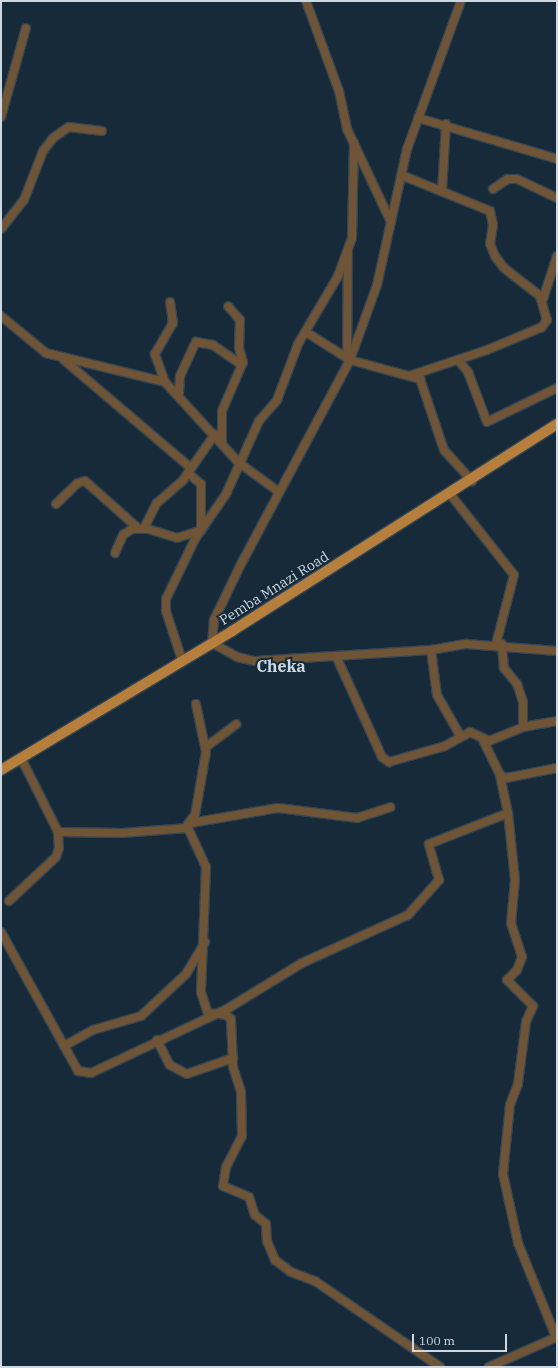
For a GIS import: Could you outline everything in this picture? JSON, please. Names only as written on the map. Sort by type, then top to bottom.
[{"type":"main road","name":"Pemba Mnazi Road","points":[[1,770],[22,760],[182,660],[212,643],[472,481],[557,424]]},
{"type":"street","points":[[306,1],[354,143],[391,222]]},
{"type":"street","points":[[461,1],[418,118],[401,175],[377,285],[348,358],[217,613],[212,643],[237,657],[255,662],[431,650],[458,644],[499,644],[557,651]]},
{"type":"street","points":[[1,117],[26,28]]},
{"type":"street","points":[[418,118],[446,124],[557,159]]},
{"type":"street","points":[[442,191],[446,124]]},
{"type":"street","points":[[1,229],[24,200],[43,151],[53,138],[69,127],[102,131]]},
{"type":"street","points":[[182,660],[165,605],[177,574],[201,530],[226,494],[238,462],[259,421],[277,400],[306,332],[332,290],[348,248],[353,228],[354,143]]},
{"type":"street","points":[[401,175],[490,211],[493,224],[490,244],[495,256],[543,299]]},
{"type":"street","points":[[493,189],[508,179],[516,179],[557,198]]},
{"type":"street","points":[[348,248],[348,358]]},
{"type":"street","points":[[412,375],[437,364],[458,360],[542,327],[547,320],[543,299],[557,256]]},
{"type":"street","points":[[165,382],[155,354],[173,323],[170,302]]},
{"type":"street","points":[[222,443],[222,411],[242,365],[240,320],[228,306]]},
{"type":"street","points":[[1,316],[27,340],[63,360],[190,470],[201,484],[201,530]]},
{"type":"street","points":[[306,332],[348,358],[412,375],[424,386],[444,450],[472,481]]},
{"type":"street","points":[[179,394],[180,376],[196,342],[212,345],[242,365]]},
{"type":"street","points":[[63,360],[165,382],[179,394],[238,462],[279,492]]},
{"type":"street","points":[[458,360],[468,372],[487,422],[557,388]]},
{"type":"street","points":[[115,554],[123,535],[141,528],[156,503],[190,470],[215,434]]},
{"type":"street","points":[[56,504],[78,483],[85,481],[141,528],[177,538],[201,530]]},
{"type":"street","points":[[450,494],[514,575],[499,644],[504,668],[517,684],[523,702],[523,727]]},
{"type":"street","points":[[431,650],[437,695],[461,737]]},
{"type":"street","points":[[336,656],[386,761],[445,746],[470,732],[484,740],[494,741],[523,727],[557,721]]},
{"type":"street","points":[[196,704],[206,747],[188,824],[206,867],[205,942],[201,992],[206,1012],[215,1016],[230,1017],[233,1058],[241,1092],[242,1130],[234,1156],[226,1167],[224,1188],[249,1197],[255,1216],[266,1224],[267,1241],[275,1260],[291,1272],[315,1281],[440,1367]]},
{"type":"street","points":[[206,747],[236,724]]},
{"type":"street","points":[[484,740],[500,775],[508,813],[515,880],[511,923],[522,957],[517,970],[507,980],[533,1006],[526,1022],[518,1084],[510,1105],[504,1181],[518,1242],[556,1337],[502,1365],[489,1367]]},
{"type":"street","points":[[9,902],[56,857],[59,848],[58,832],[22,760]]},
{"type":"street","points":[[500,775],[513,778],[557,768]]},
{"type":"street","points":[[58,832],[122,832],[188,824],[278,808],[357,818],[390,807]]},
{"type":"street","points":[[1,932],[78,1070],[85,1074],[157,1040],[215,1016],[302,963],[408,915],[439,880],[429,844],[508,813]]},
{"type":"street","points":[[64,1046],[93,1030],[141,1016],[186,974],[205,942]]},
{"type":"street","points":[[157,1040],[170,1064],[187,1074],[233,1058]]},
{"type":"district","name":"Cheka","points":[[281,666]]}]
